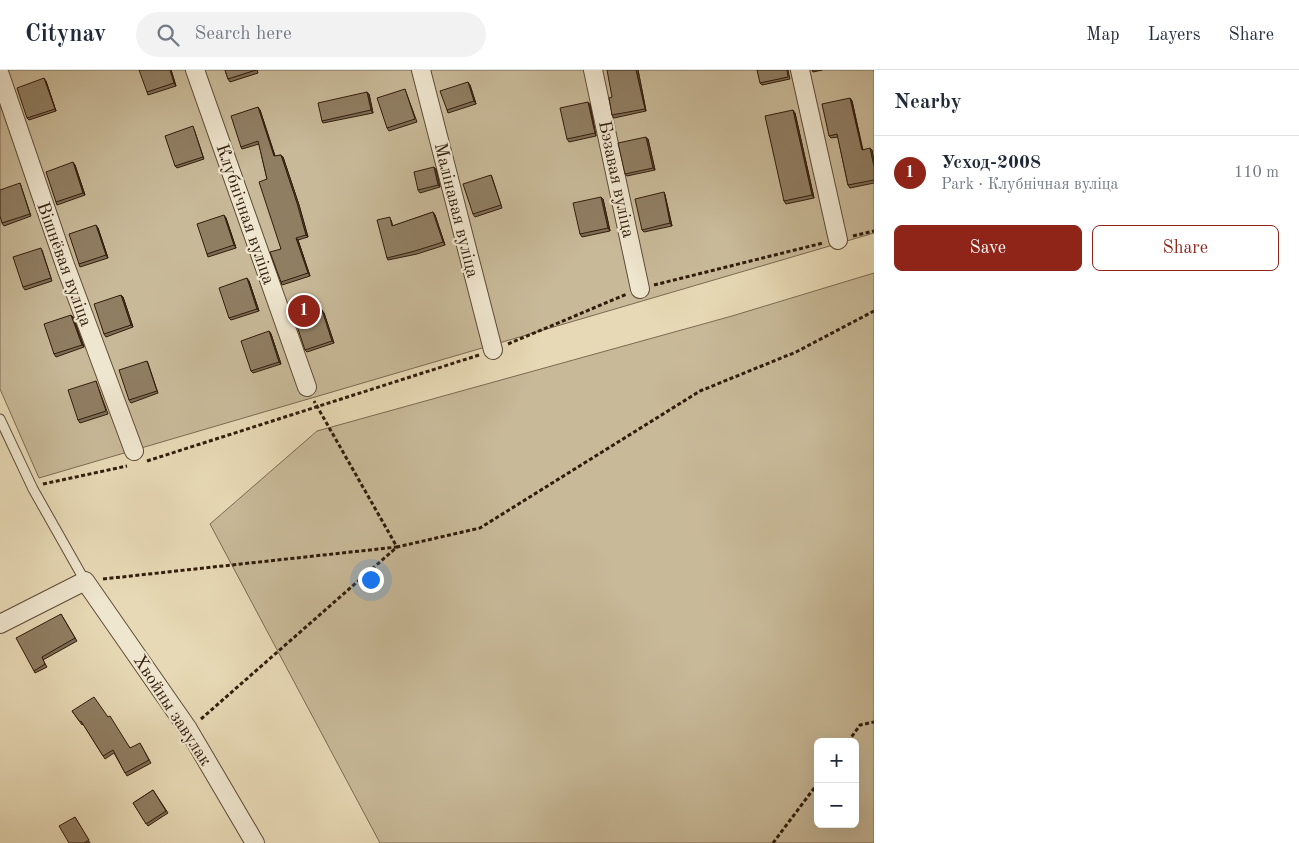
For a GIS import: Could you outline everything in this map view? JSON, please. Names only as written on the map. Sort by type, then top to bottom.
[{"type":"street","name":"Клубнічная вуліца","points":[[195,70],[307,387]]},
{"type":"street","name":"Малінавая вуліца","points":[[421,70],[493,350]]},
{"type":"street","name":"Бэзавая вуліца","points":[[594,70],[640,289]]},
{"type":"street","points":[[800,70],[838,240]]},
{"type":"street","name":"Вішнёвая вуліца","points":[[0,76],[65,264],[136,458]]},
{"type":"street","points":[[0,624],[85,581]]},
{"type":"street","name":"Хвойны завулак","points":[[85,581],[188,729],[255,843]]},
{"type":"lane","points":[[0,419],[33,489],[85,581]]},
{"type":"path","points":[[42,484],[318,408],[493,350],[640,289],[874,230]]},
{"type":"path","points":[[85,581],[397,547],[480,528],[700,391],[796,352],[874,311]]},
{"type":"path","points":[[307,387],[397,547]]},
{"type":"path","points":[[188,729],[397,547]]},
{"type":"path","points":[[851,738],[860,725],[874,722]]},
{"type":"path","points":[[773,843],[814,788]]},
{"type":"shaded area","points":[[0,70],[874,70],[874,233],[39,478],[0,389]]},
{"type":"shaded area","points":[[874,273],[874,843],[380,843],[210,524],[317,431],[732,316]]},
{"type":"building","points":[[139,70],[170,70],[174,83],[147,92]]},
{"type":"building","points":[[225,70],[256,70],[228,79]]},
{"type":"building","points":[[607,70],[636,70],[645,109],[612,115],[609,98],[612,97]]},
{"type":"building","points":[[757,70],[787,70],[788,77],[760,83]]},
{"type":"building","points":[[44,78],[55,109],[27,118],[17,88]]},
{"type":"building","points":[[468,82],[474,101],[447,110],[440,91]]},
{"type":"building","points":[[405,89],[415,119],[387,128],[377,98]]},
{"type":"building","points":[[367,92],[371,110],[322,121],[318,103]]},
{"type":"building","points":[[850,98],[862,150],[870,148],[874,167],[874,180],[848,185],[837,134],[829,136],[822,104]]},
{"type":"building","points":[[588,102],[595,133],[567,139],[560,108]]},
{"type":"building","points":[[258,107],[274,156],[281,155],[306,235],[296,238],[308,273],[281,282],[270,252],[281,249],[259,182],[267,179],[258,141],[241,147],[231,116]]},
{"type":"building","points":[[793,110],[812,195],[784,201],[765,116]]},
{"type":"building","points":[[193,126],[203,157],[175,166],[165,136]]},
{"type":"building","points":[[646,137],[653,168],[625,174],[618,143]]},
{"type":"building","points":[[73,162],[83,193],[56,202],[46,172]]},
{"type":"building","points":[[434,167],[438,185],[418,190],[414,172]]},
{"type":"building","points":[[491,175],[501,205],[473,214],[463,184]]},
{"type":"building","points":[[20,183],[30,214],[2,223],[0,216],[0,190]]},
{"type":"building","points":[[664,192],[670,223],[642,230],[635,199]]},
{"type":"building","points":[[601,197],[608,228],[580,234],[573,203]]},
{"type":"building","points":[[433,212],[443,242],[387,258],[377,220],[390,217],[392,226]]},
{"type":"building","points":[[224,215],[234,245],[207,254],[197,224]]},
{"type":"building","points":[[96,225],[106,255],[79,264],[69,234]]},
{"type":"building","points":[[41,248],[51,278],[23,287],[13,257]]},
{"type":"building","points":[[247,278],[257,309],[229,318],[219,288]]},
{"type":"building","points":[[121,295],[131,325],[104,334],[94,304]]},
{"type":"building","points":[[322,310],[332,341],[305,350],[295,320]]},
{"type":"building","points":[[71,315],[82,345],[54,354],[44,324]]},
{"type":"building","points":[[269,331],[279,362],[251,371],[241,341]]},
{"type":"building","points":[[147,361],[157,391],[129,400],[119,370]]},
{"type":"building","points":[[96,381],[106,411],[78,420],[68,390]]},
{"type":"building","points":[[61,614],[75,638],[42,657],[45,664],[34,671],[16,638]]},
{"type":"building","points":[[94,697],[108,717],[110,716],[130,748],[140,743],[149,760],[125,773],[113,750],[103,756],[81,721],[72,711]]},
{"type":"building","points":[[153,790],[166,811],[146,824],[133,803]]},
{"type":"building","points":[[75,817],[89,840],[84,843],[69,843],[59,826]]},
{"type":"place","name":"Усход-2008","points":[[304,311]]}]
